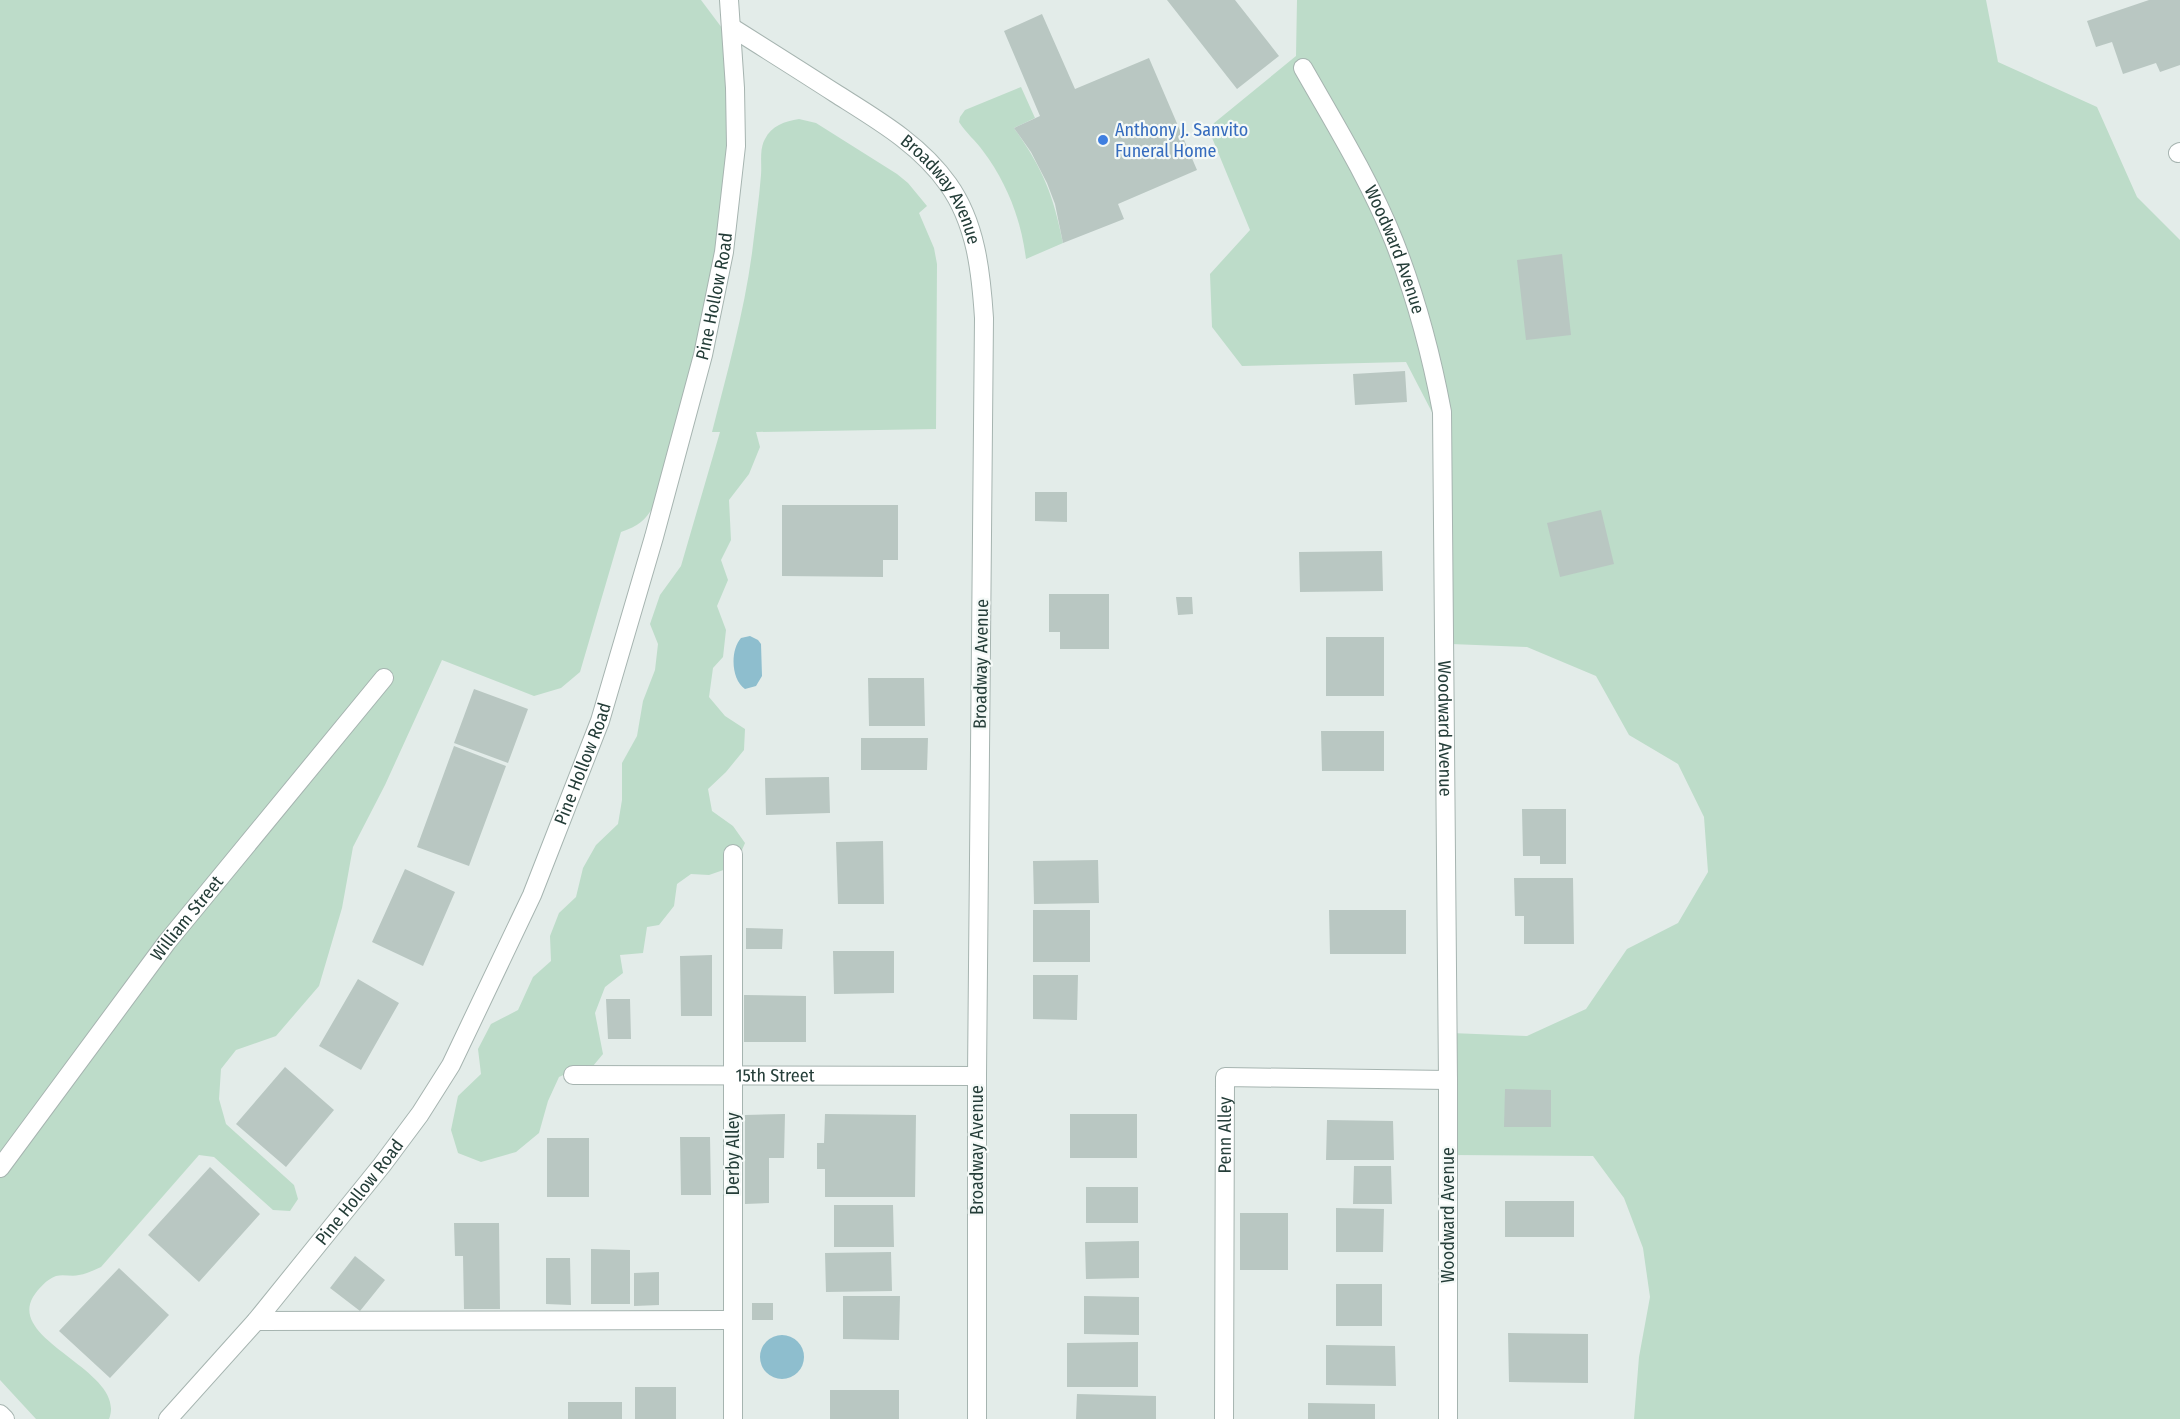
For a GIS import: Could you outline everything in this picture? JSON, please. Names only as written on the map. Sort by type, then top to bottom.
[{"type":"street","name":"Pine Hollow Road","points":[[173,1418],[256,1321],[382,1165],[420,1114],[451,1065],[532,895],[600,721],[654,537],[700,366],[724,252],[736,146],[729,0]]},
{"type":"street","name":"Broadway Avenue","points":[[731,27],[882,123],[920,152],[948,184],[969,225],[980,267],[984,318],[977,1076],[977,1419]]},
{"type":"street","name":"Woodward Avenue","points":[[1303,68],[1363,176],[1394,239],[1415,298],[1431,354],[1442,412],[1448,1080],[1448,1419]]},
{"type":"street","name":"William Street","points":[[0,1168],[167,942],[384,678]]},
{"type":"street","name":"Derby Alley","points":[[733,854],[733,1419]]},
{"type":"street","name":"15th Street","points":[[573,1075],[977,1076]]},
{"type":"street","name":"Penn Alley","points":[[1224,1419],[1225,1077],[1448,1080]]},
{"type":"street","points":[[256,1321],[733,1320]]},
{"type":"street","points":[[0,1414],[5,1419]]},
{"type":"green space","points":[[0,0],[701,0],[728,36],[731,144],[720,251],[661,492],[641,522],[621,532],[580,672],[561,688],[534,696],[442,660],[385,785],[353,847],[342,908],[319,986],[276,1036],[236,1050],[221,1069],[219,1099],[226,1124],[294,1185],[298,1199],[290,1211],[273,1210],[214,1157],[199,1155],[101,1267],[74,1276],[53,1277],[33,1297],[30,1313],[37,1328],[101,1386],[110,1402],[109,1419],[36,1419],[0,1380]]},
{"type":"green space","points":[[1297,0],[1986,0],[1998,62],[2097,107],[2137,197],[2180,240],[2180,1419],[1634,1419],[1639,1357],[1650,1297],[1643,1248],[1624,1198],[1593,1156],[1452,1155],[1451,1033],[1527,1036],[1586,1009],[1627,949],[1678,923],[1708,872],[1704,817],[1678,764],[1629,735],[1596,676],[1527,647],[1451,644],[1449,445],[1406,362],[1242,366],[1212,327],[1210,274],[1250,230],[1208,128],[1296,56]]},
{"type":"green space","points":[[1021,87],[1035,118],[1014,128],[1046,182],[1063,243],[1026,259],[1017,216],[1006,189],[992,163],[959,122],[965,110]]},
{"type":"green space","points":[[799,119],[816,123],[897,174],[908,183],[927,206],[919,213],[934,248],[937,264],[936,429],[756,432],[760,447],[749,474],[729,500],[731,540],[721,560],[728,580],[717,606],[726,630],[723,657],[713,668],[709,697],[725,716],[745,729],[744,750],[708,789],[712,811],[733,826],[745,843],[735,866],[709,875],[691,874],[677,884],[674,906],[659,925],[647,927],[643,953],[620,955],[623,973],[605,987],[595,1013],[603,1054],[593,1066],[576,1069],[559,1077],[548,1101],[539,1133],[516,1152],[481,1162],[458,1153],[451,1130],[458,1096],[481,1074],[478,1049],[491,1024],[518,1010],[533,977],[551,961],[550,936],[559,913],[576,897],[583,868],[596,845],[618,824],[622,800],[622,763],[637,736],[643,701],[655,670],[658,644],[650,624],[660,595],[681,566],[720,432],[712,432],[735,343],[749,275],[763,143],[775,127]]},
{"type":"water","points":[[750,636],[761,644],[762,676],[756,686],[745,689],[737,679],[734,657],[737,643],[741,638]]},
{"type":"water","points":[[782,1335],[797,1342],[804,1357],[797,1372],[782,1379],[767,1372],[760,1357],[767,1342]]},
{"type":"building","points":[[1167,0],[1235,0],[1279,56],[1237,89]]},
{"type":"building","points":[[2149,0],[2180,0],[2180,65],[2160,72],[2156,63],[2123,74],[2112,42],[2096,47],[2087,21]]},
{"type":"building","name":"Anthony J. Sanvito Funeral Home","points":[[1042,14],[1075,89],[1149,58],[1197,170],[1118,204],[1124,219],[1063,243],[1055,204],[1047,183],[1031,152],[1014,128],[1040,116],[1004,31]]},
{"type":"building","points":[[1562,254],[1571,335],[1526,340],[1517,260]]},
{"type":"building","points":[[1405,371],[1407,402],[1355,405],[1353,374]]},
{"type":"building","points":[[1035,492],[1067,492],[1067,522],[1035,521]]},
{"type":"building","points":[[782,505],[898,505],[898,560],[883,560],[883,577],[782,576]]},
{"type":"building","points":[[1601,510],[1614,564],[1560,577],[1547,523]]},
{"type":"building","points":[[1382,551],[1383,591],[1300,592],[1299,552]]},
{"type":"building","points":[[1049,594],[1109,594],[1109,649],[1060,649],[1060,632],[1049,632]]},
{"type":"building","points":[[1176,597],[1192,597],[1193,614],[1178,615]]},
{"type":"building","points":[[1326,637],[1384,637],[1384,696],[1326,696]]},
{"type":"building","points":[[868,678],[924,678],[925,726],[869,726]]},
{"type":"building","points":[[474,689],[528,709],[508,763],[454,743]]},
{"type":"building","points":[[1321,731],[1384,731],[1384,771],[1322,771]]},
{"type":"building","points":[[861,738],[928,738],[927,770],[861,770]]},
{"type":"building","points":[[454,746],[506,766],[469,866],[417,847]]},
{"type":"building","points":[[829,777],[830,813],[766,815],[765,778]]},
{"type":"building","points":[[1522,809],[1566,809],[1566,864],[1540,864],[1540,856],[1523,856]]},
{"type":"building","points":[[883,841],[884,904],[838,904],[836,842]]},
{"type":"building","points":[[1098,860],[1099,903],[1034,904],[1033,861]]},
{"type":"building","points":[[405,869],[455,892],[423,966],[372,942]]},
{"type":"building","points":[[1514,878],[1573,878],[1574,944],[1524,944],[1524,916],[1515,916]]},
{"type":"building","points":[[1033,910],[1090,910],[1090,962],[1033,962]]},
{"type":"building","points":[[1329,910],[1406,910],[1406,954],[1330,954]]},
{"type":"building","points":[[746,928],[783,929],[782,949],[746,949]]},
{"type":"building","points":[[833,951],[894,951],[894,993],[834,994]]},
{"type":"building","points":[[712,955],[712,1016],[681,1016],[680,956]]},
{"type":"building","points":[[1033,975],[1078,975],[1077,1020],[1033,1019]]},
{"type":"building","points":[[358,979],[399,1003],[361,1070],[319,1046]]},
{"type":"building","points":[[744,995],[806,996],[806,1042],[744,1042]]},
{"type":"building","points":[[606,999],[630,999],[631,1039],[608,1039]]},
{"type":"building","points":[[285,1067],[334,1110],[286,1167],[236,1124]]},
{"type":"building","points":[[1505,1089],[1551,1090],[1551,1127],[1504,1127]]},
{"type":"building","points":[[785,1114],[784,1158],[769,1158],[769,1203],[745,1204],[745,1115]]},
{"type":"building","points":[[825,1114],[916,1115],[915,1197],[825,1197],[825,1169],[817,1169],[817,1143],[824,1143]]},
{"type":"building","points":[[1070,1114],[1137,1114],[1137,1158],[1070,1158]]},
{"type":"building","points":[[1327,1120],[1393,1121],[1394,1160],[1326,1160]]},
{"type":"building","points":[[680,1137],[710,1137],[711,1195],[681,1195]]},
{"type":"building","points":[[547,1138],[589,1138],[589,1197],[547,1197]]},
{"type":"building","points":[[1354,1166],[1391,1166],[1392,1204],[1353,1204]]},
{"type":"building","points":[[210,1167],[260,1214],[199,1282],[148,1235]]},
{"type":"building","points":[[1086,1187],[1138,1187],[1138,1223],[1086,1223]]},
{"type":"building","points":[[1505,1201],[1574,1201],[1574,1237],[1505,1237]]},
{"type":"building","points":[[834,1205],[893,1205],[894,1247],[834,1247]]},
{"type":"building","points":[[1336,1208],[1384,1209],[1383,1252],[1336,1252]]},
{"type":"building","points":[[1240,1213],[1288,1213],[1288,1270],[1240,1270]]},
{"type":"building","points":[[454,1223],[499,1223],[500,1309],[464,1309],[463,1256],[455,1256]]},
{"type":"building","points":[[1139,1241],[1139,1278],[1086,1279],[1085,1242]]},
{"type":"building","points":[[591,1249],[630,1250],[630,1304],[591,1304]]},
{"type":"building","points":[[891,1252],[892,1291],[826,1292],[825,1253]]},
{"type":"building","points":[[355,1256],[385,1280],[360,1311],[330,1288]]},
{"type":"building","points":[[546,1258],[570,1258],[571,1305],[546,1304]]},
{"type":"building","points":[[119,1268],[169,1315],[110,1378],[59,1331]]},
{"type":"building","points":[[659,1272],[659,1305],[634,1306],[634,1273]]},
{"type":"building","points":[[1336,1284],[1382,1284],[1382,1326],[1336,1326]]},
{"type":"building","points":[[843,1296],[900,1296],[899,1340],[843,1339]]},
{"type":"building","points":[[1084,1296],[1139,1297],[1139,1335],[1084,1334]]},
{"type":"building","points":[[752,1303],[773,1303],[773,1320],[752,1320]]},
{"type":"building","points":[[1508,1333],[1588,1334],[1588,1383],[1509,1382]]},
{"type":"building","points":[[1138,1342],[1138,1387],[1067,1387],[1067,1343]]},
{"type":"building","points":[[1326,1345],[1395,1346],[1396,1386],[1326,1385]]},
{"type":"building","points":[[635,1387],[676,1387],[676,1419],[635,1419]]},
{"type":"building","points":[[830,1390],[899,1390],[899,1419],[830,1419]]},
{"type":"building","points":[[1077,1394],[1156,1396],[1156,1419],[1076,1419]]},
{"type":"building","points":[[568,1402],[622,1402],[622,1419],[568,1419]]},
{"type":"building","points":[[1308,1403],[1375,1404],[1375,1419],[1308,1419]]},
{"type":"place","name":"Anthony J. Sanvito Funeral Home","points":[[1103,140]]}]
